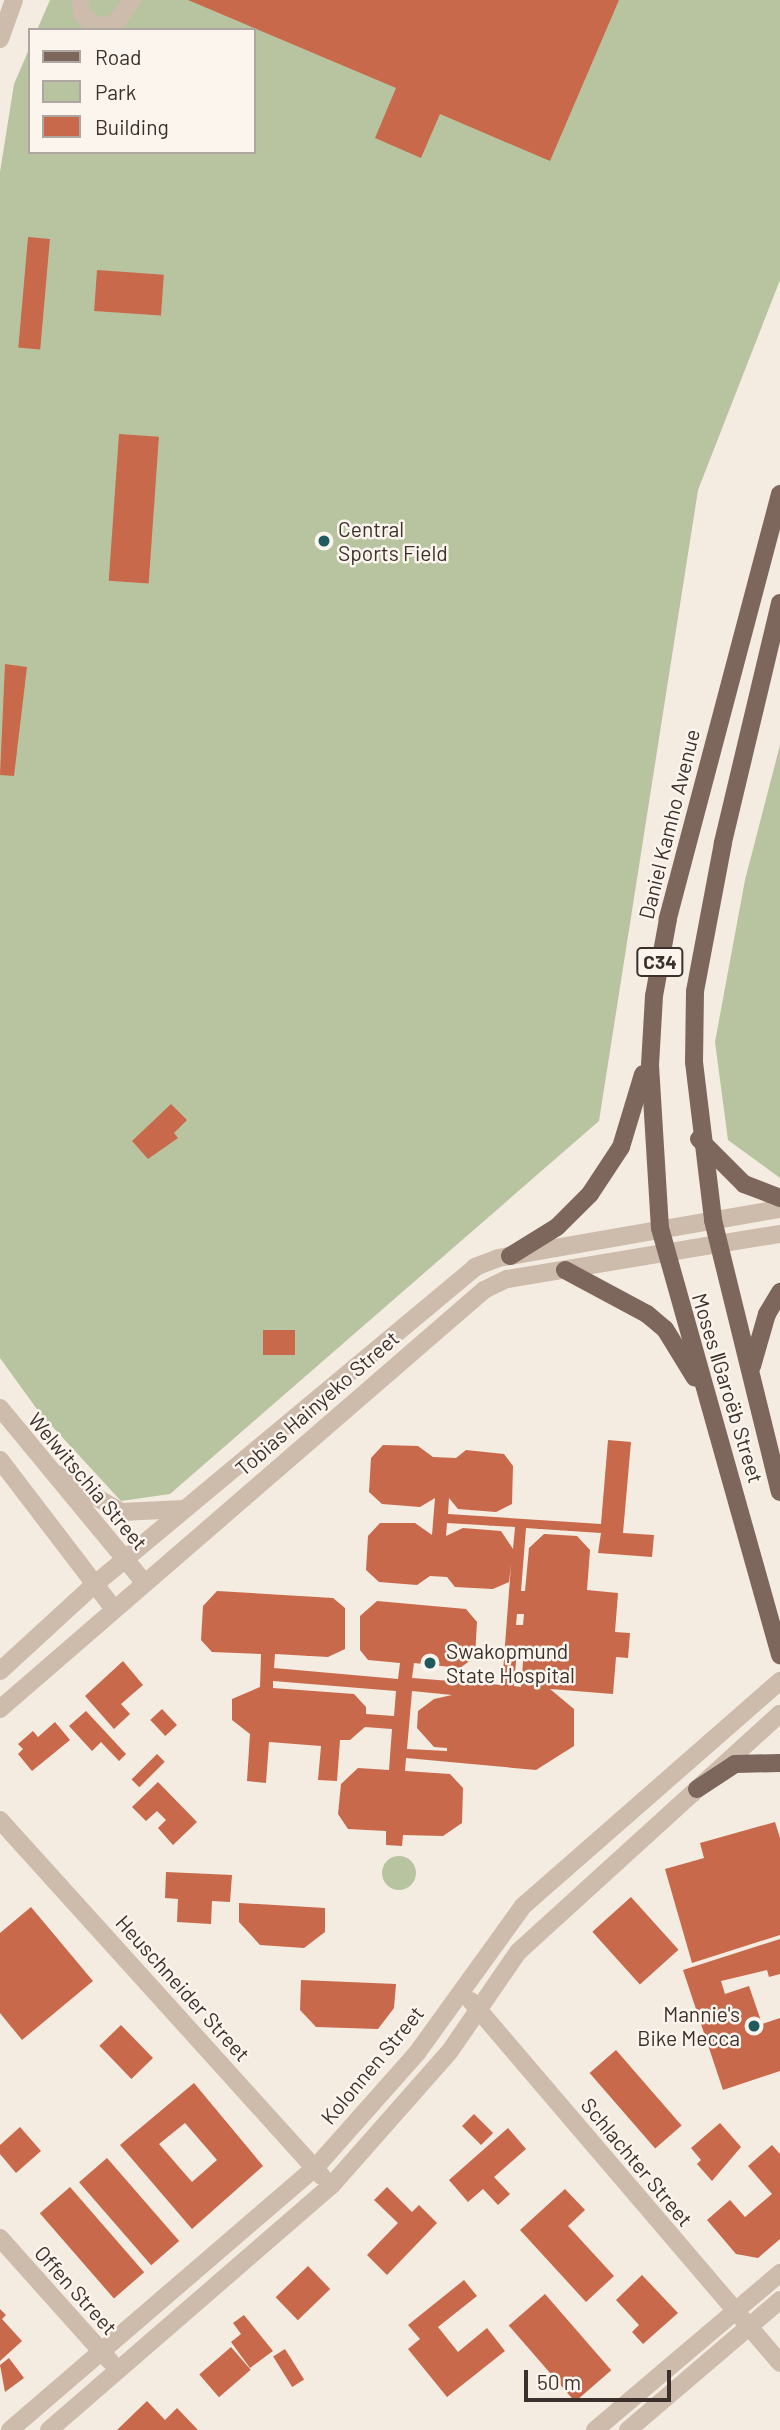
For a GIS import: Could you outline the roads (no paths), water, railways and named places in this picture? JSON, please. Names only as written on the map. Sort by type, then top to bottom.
[{"type":"main road","name":"Daniel Kamho Avenue","points":[[667,1255],[660,1228],[652,1162],[651,1040],[668,919],[780,494]]},
{"type":"main road","name":"C34","points":[[713,1220],[699,1139],[695,991],[723,843],[780,603]]},
{"type":"main road","points":[[510,1256],[557,1227],[590,1194],[621,1147],[651,1040]]},
{"type":"main road","points":[[699,1139],[744,1184],[780,1198]]},
{"type":"main road","name":"Moses ǁGaroëb Street","points":[[713,1220],[780,1492]]},
{"type":"main road","name":"Moses ǁGaroëb Street","points":[[667,1255],[780,1654]]},
{"type":"main road","points":[[565,1270],[647,1314],[664,1329],[711,1405]]},
{"type":"main road","points":[[751,1372],[760,1334],[780,1292]]},
{"type":"main road","points":[[697,1789],[735,1764],[780,1763]]},
{"type":"street","points":[[0,39],[13,0]]},
{"type":"street","points":[[80,0],[82,14],[94,26],[114,25],[132,0]]},
{"type":"street","name":"Tobias Hainyeko Street","points":[[0,1671],[94,1585],[454,1280],[475,1267],[510,1256],[780,1209]]},
{"type":"street","name":"Tobias Hainyeko Street","points":[[0,1709],[144,1581],[484,1290],[508,1279],[719,1248],[780,1234]]},
{"type":"street","name":"Welwitschia Street","points":[[0,1408],[124,1561],[144,1581]]},
{"type":"street","points":[[0,1460],[113,1608]]},
{"type":"street","points":[[53,1473],[121,1512],[145,1515],[186,1509]]},
{"type":"street","name":"Kolonnen Street","points":[[10,2430],[315,2168],[417,2053],[523,1906],[780,1681]]},
{"type":"street","points":[[49,2430],[331,2186],[402,2109],[518,1952],[550,1918],[780,1714]]},
{"type":"street","name":"Heuschneider Street","points":[[0,1821],[331,2186]]},
{"type":"street","name":"Schlachter Street","points":[[461,1989],[780,2363]]},
{"type":"street","name":"Offen Street","points":[[0,2238],[119,2371]]},
{"type":"street","points":[[595,2430],[780,2273]]},
{"type":"street","points":[[628,2430],[780,2300]]},
{"type":"place","name":"Central Sports Field","points":[[324,541]]},
{"type":"place","name":"Swakopmund State Hospital","points":[[430,1663]]},
{"type":"place","name":"Mannie's Bike Mecca","points":[[754,2026]]}]
